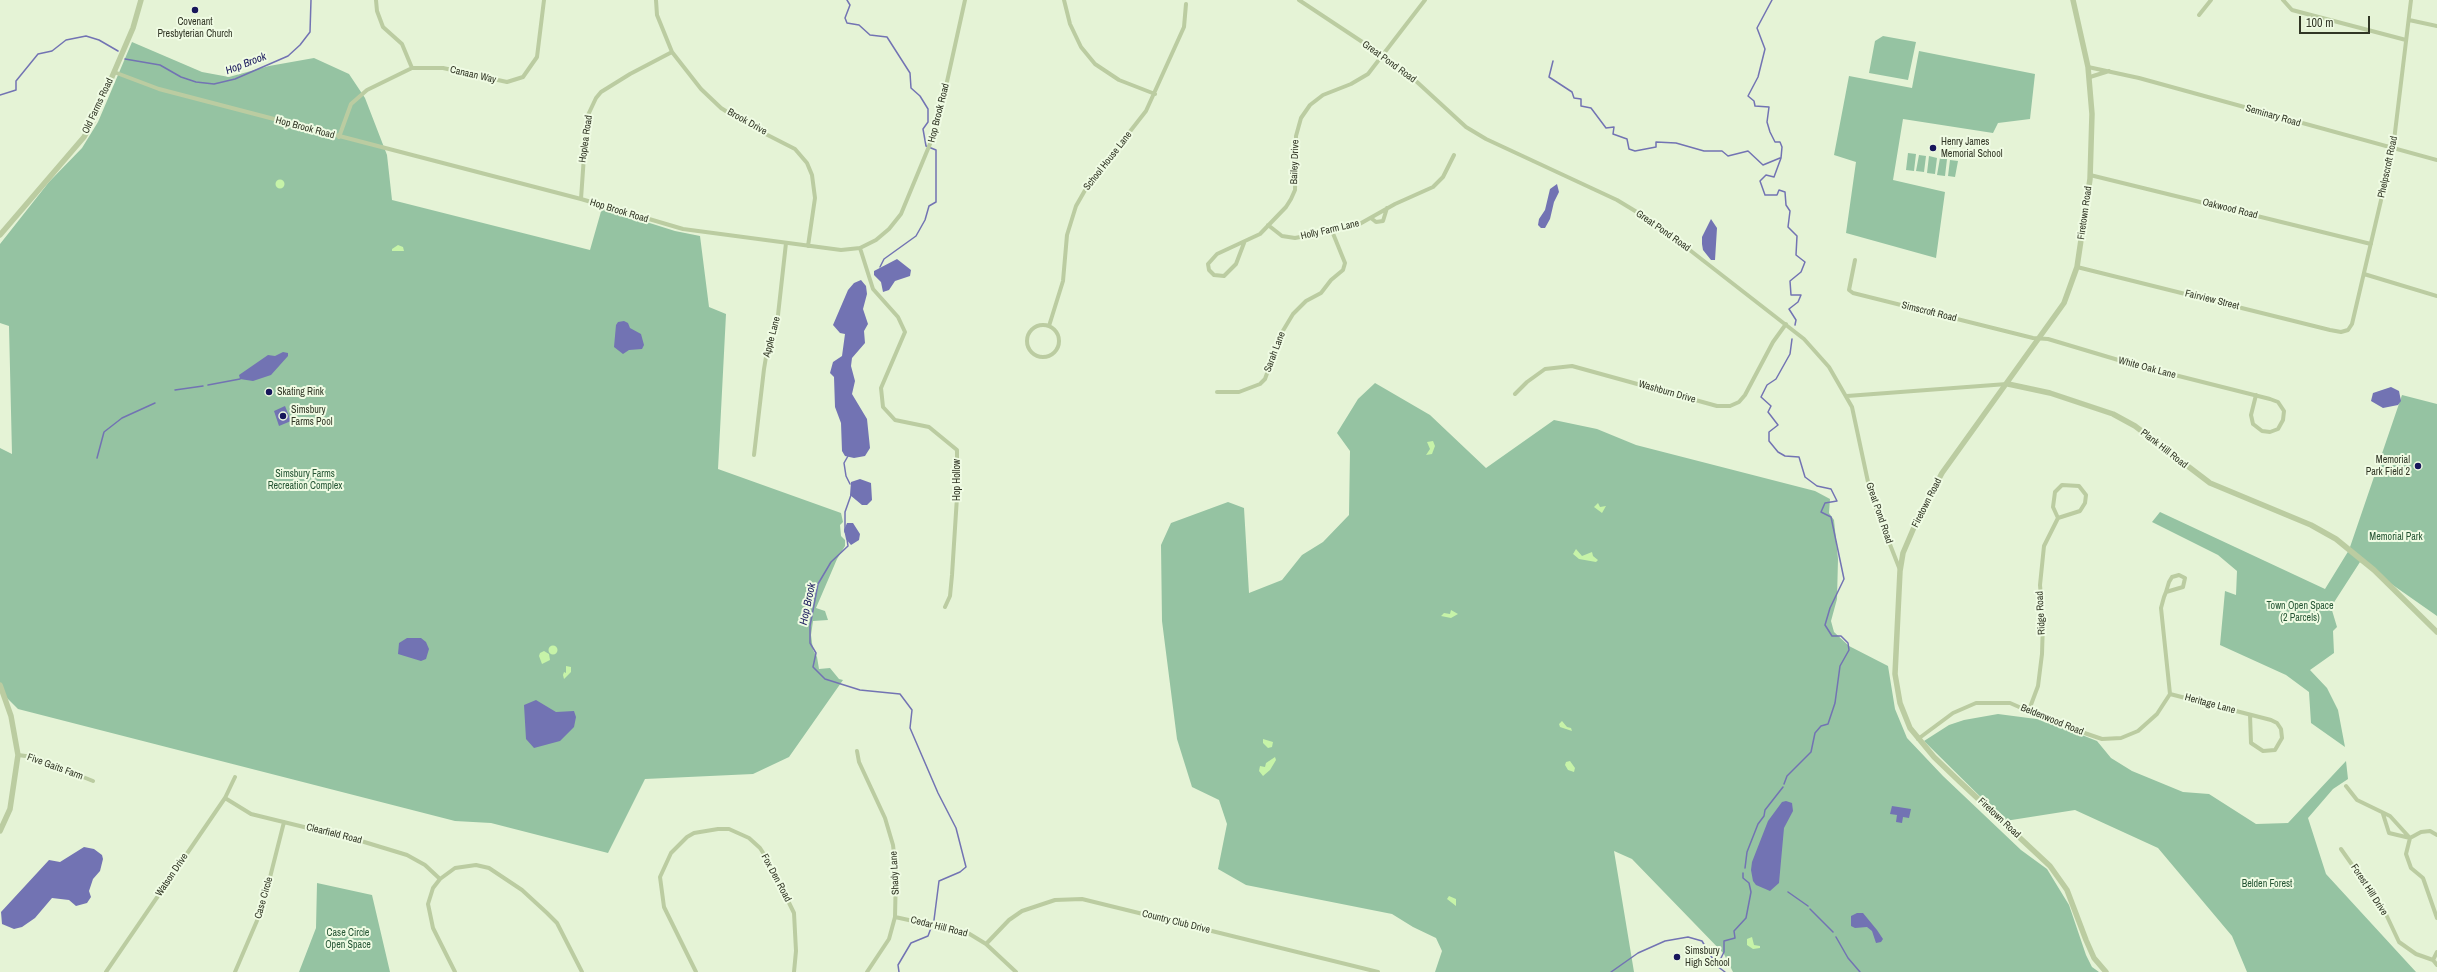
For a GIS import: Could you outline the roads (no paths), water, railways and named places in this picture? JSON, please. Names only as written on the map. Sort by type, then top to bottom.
[{"type":"street","name":"Old Farms Road","points":[[0,235],[84,137],[94,121],[133,28],[141,0]]},
{"type":"street","points":[[376,0],[376,11],[383,27],[402,44],[412,68]]},
{"type":"street","name":"Canaan Way","points":[[339,137],[351,104],[379,83],[412,68],[443,68],[506,82],[523,77],[537,57],[544,0]]},
{"type":"street","name":"Brook Drive","points":[[656,0],[657,15],[672,52],[701,89],[721,108],[746,124],[787,143],[801,155],[812,175],[815,198],[808,246]]},
{"type":"street","name":"Hop Brook Road","points":[[114,72],[159,89],[581,199],[683,229],[841,250],[860,248],[889,229],[901,214],[930,147],[944,100],[965,0]]},
{"type":"street","points":[[1064,0],[1070,24],[1081,47],[1095,64],[1119,80],[1155,94]]},
{"type":"street","name":"Great Pond Road","points":[[1299,0],[1382,55],[1417,82],[1466,127],[1486,140],[1617,200],[1643,215],[1786,324],[1815,350],[1847,396],[1852,407],[1871,496],[1900,571]]},
{"type":"street","name":"Bailey Drive","points":[[1244,243],[1239,258],[1229,272],[1224,276],[1214,275],[1209,270],[1208,264],[1217,254],[1244,243],[1260,234],[1286,207],[1295,190],[1296,136],[1305,112],[1323,95],[1351,84],[1368,74],[1425,0]]},
{"type":"street","name":"Firetown Road","points":[[2073,0],[2090,76],[2092,114],[2090,175],[2077,267],[2064,303],[2008,384],[1931,490],[1909,538],[1900,571],[1895,674],[1903,712],[1918,739],[1959,781],[2050,866],[2067,890],[2094,958],[2106,972]]},
{"type":"street","points":[[2199,15],[2211,0]]},
{"type":"street","points":[[2283,0],[2292,10],[2406,40]]},
{"type":"street","name":"Phelpscroft Road","points":[[2348,330],[2352,324],[2394,149],[2411,0]]},
{"type":"street","name":"School House Lane","points":[[1049,326],[1063,281],[1067,235],[1076,206],[1088,185],[1140,121],[1155,94],[1184,27],[1186,4]]},
{"type":"street","points":[[2409,20],[2437,26]]},
{"type":"street","name":"Hoplea Road","points":[[581,199],[586,127],[588,115],[596,98],[601,92],[630,74],[672,52]]},
{"type":"street","name":"Seminary Road","points":[[2088,67],[2109,71],[2437,160]]},
{"type":"street","points":[[2090,76],[2109,71]]},
{"type":"street","name":"Holly Farm Lane","points":[[1268,225],[1279,235],[1291,238],[1356,226],[1387,208],[1433,187],[1443,177],[1454,155]]},
{"type":"street","name":"Oakwood Road","points":[[2090,175],[2371,244]]},
{"type":"street","name":"Holly Farm Lane","points":[[1371,218],[1376,222],[1383,221],[1387,208]]},
{"type":"street","name":"Sarah Lane","points":[[1217,392],[1239,392],[1260,384],[1265,379],[1281,334],[1293,314],[1306,301],[1321,293],[1343,270],[1345,263],[1332,231]]},
{"type":"street","name":"Apple Lane","points":[[754,455],[767,351],[777,324],[786,243]]},
{"type":"street","name":"Hop Hollow","points":[[860,248],[873,289],[898,317],[904,332],[881,388],[883,407],[895,420],[929,427],[957,450],[957,497],[950,596],[945,607]]},
{"type":"street","name":"Simscroft Road","points":[[1855,260],[1849,290],[1853,294],[2040,339]]},
{"type":"street","name":"Fairview Street","points":[[2077,267],[2330,330],[2341,332],[2348,330]]},
{"type":"street","points":[[2364,274],[2437,296]]},
{"type":"street","name":"Washburn Drive","points":[[1515,394],[1527,382],[1545,369],[1572,366],[1717,406],[1730,406],[1739,402],[1745,395],[1772,342],[1786,324]]},
{"type":"street","points":[[1039,325],[1049,326],[1059,337],[1058,347],[1048,356],[1034,354],[1028,346],[1028,335],[1039,325]]},
{"type":"street","name":"White Oak Lane","points":[[2040,339],[2256,395],[2278,402],[2282,406],[2284,416],[2278,428],[2270,432],[2262,431],[2253,424],[2251,415],[2256,395]]},
{"type":"street","name":"Plank Hill Road","points":[[1847,396],[2008,384],[2050,393],[2113,414],[2135,426],[2210,483],[2311,525],[2336,539],[2374,570],[2437,632]]},
{"type":"street","points":[[2062,485],[2079,486],[2086,495],[2085,503],[2080,511],[2058,518],[2053,506],[2055,492],[2062,485]]},
{"type":"street","name":"Ridge Road","points":[[2029,710],[2038,686],[2042,654],[2043,621],[2040,585],[2044,546],[2058,518]]},
{"type":"street","points":[[2166,592],[2183,587],[2185,578],[2179,575],[2172,577],[2166,592],[2161,611],[2170,694]]},
{"type":"street","points":[[0,685],[11,716],[18,755],[10,809],[0,831]]},
{"type":"street","name":"Beldenwood Road","points":[[1918,739],[1953,713],[1976,703],[2010,703],[2029,710],[2058,724],[2102,739],[2121,738],[2138,732],[2157,714],[2170,694]]},
{"type":"street","name":"Heritage Lane","points":[[2170,694],[2250,715],[2277,723],[2281,729],[2282,738],[2275,750],[2263,751],[2251,743],[2250,715]]},
{"type":"street","name":"Shady Lane","points":[[858,751],[859,762],[885,818],[893,845],[896,871],[895,917],[889,939],[867,972]]},
{"type":"street","name":"Five Gaits Farm","points":[[18,755],[33,757],[93,781]]},
{"type":"street","name":"Watson Drive","points":[[106,972],[225,798],[235,777]]},
{"type":"street","points":[[2346,786],[2357,800],[2383,814],[2390,816],[2410,838]]},
{"type":"street","name":"Clearfield Road","points":[[225,798],[251,814],[361,841],[407,855],[425,865],[440,879]]},
{"type":"street","points":[[2383,814],[2389,833],[2410,838],[2421,832],[2430,831],[2437,835]]},
{"type":"street","name":"Case Circle","points":[[235,972],[262,909],[284,822]]},
{"type":"street","name":"Fox Den Road","points":[[696,972],[664,906],[660,877],[671,853],[687,837],[694,833],[718,828],[729,830],[749,838],[760,848],[769,862],[794,913],[796,951],[794,972]]},
{"type":"street","points":[[2410,838],[2406,854],[2411,868],[2423,878],[2437,918]]},
{"type":"street","name":"Forest Hill Drive","points":[[2341,849],[2384,910],[2399,942],[2416,954],[2433,960]]},
{"type":"street","points":[[455,972],[429,916],[429,897],[440,879],[455,868],[476,864],[489,868],[522,890],[557,923],[582,972]]},
{"type":"street","name":"Country Club Drive","points":[[986,944],[1009,920],[1022,911],[1055,900],[1082,899],[1375,972]]},
{"type":"street","name":"Cedar Hill Road","points":[[895,917],[968,933],[986,944],[1016,972]]},
{"type":"street","points":[[2437,952],[2433,960],[2437,965]]},
{"type":"water","points":[[1557,184],[1559,192],[1554,202],[1550,219],[1545,228],[1541,228],[1538,225],[1539,219],[1545,210],[1550,189]]},
{"type":"water","points":[[1711,219],[1717,228],[1715,260],[1711,260],[1703,250],[1702,244],[1702,237]]},
{"type":"water","points":[[897,259],[911,270],[910,276],[895,281],[889,290],[883,292],[881,282],[874,275],[874,271]]},
{"type":"water","points":[[861,280],[866,286],[867,294],[863,309],[868,324],[864,331],[865,343],[852,358],[851,366],[855,381],[852,394],[867,419],[870,448],[865,456],[854,458],[845,456],[842,451],[841,423],[835,407],[834,377],[830,373],[833,362],[842,356],[845,334],[840,333],[833,325],[848,290],[854,283]]},
{"type":"water","points":[[624,321],[628,323],[630,328],[641,334],[644,345],[642,349],[629,350],[623,354],[614,347],[616,325],[618,322]]},
{"type":"water","points":[[283,352],[288,353],[288,356],[271,375],[253,381],[240,379],[239,375],[268,355],[275,356]]},
{"type":"water","points":[[2391,387],[2399,391],[2401,401],[2398,405],[2383,408],[2371,401],[2373,393]]},
{"type":"water","name":"Simsbury Farms Pool","points":[[285,406],[291,421],[279,426],[274,411]]},
{"type":"water","points":[[860,479],[871,483],[872,500],[867,505],[862,505],[850,495],[851,482]]},
{"type":"water","points":[[847,523],[853,523],[860,534],[859,540],[851,545],[846,539],[844,530]]},
{"type":"water","points":[[407,638],[421,638],[426,642],[429,649],[426,659],[421,661],[398,654],[399,643]]},
{"type":"water","points":[[536,700],[556,712],[574,711],[576,717],[574,727],[560,741],[534,748],[526,739],[524,705]]},
{"type":"water","points":[[1786,801],[1792,803],[1793,811],[1784,828],[1779,883],[1770,891],[1756,885],[1753,881],[1751,870],[1752,862],[1768,821],[1782,802]]},
{"type":"water","points":[[1892,806],[1911,809],[1909,818],[1903,817],[1902,823],[1896,822],[1897,815],[1890,814]]},
{"type":"water","points":[[84,847],[94,849],[102,855],[103,859],[100,871],[93,879],[89,891],[91,897],[87,903],[76,906],[69,900],[52,898],[35,918],[22,927],[14,929],[2,924],[1,912],[49,860],[60,862]]},
{"type":"water","points":[[1857,913],[1863,913],[1883,939],[1881,942],[1876,943],[1872,931],[1867,927],[1855,928],[1851,926],[1851,916]]},
{"type":"waterway","name":"Hop Brook","points":[[125,59],[160,65],[181,77],[196,82],[214,84],[235,79],[288,56],[300,45],[310,32],[311,0]]},
{"type":"waterway","name":"Hop Brook","points":[[847,0],[850,5],[845,18],[847,23],[859,25],[870,35],[887,37],[910,73],[911,88],[920,96],[928,109],[928,122],[923,129],[926,146],[936,150],[936,202],[929,206],[925,220],[916,236],[884,259],[880,267]]},
{"type":"waterway","points":[[1772,0],[1757,28],[1765,49],[1758,77],[1748,96],[1754,101],[1755,106],[1769,107],[1767,122],[1770,132],[1775,142],[1780,142],[1782,147],[1781,158],[1774,177],[1766,175],[1760,181],[1765,195],[1777,195],[1779,190],[1785,192],[1786,205],[1790,211],[1788,227],[1797,236],[1796,255],[1805,262],[1801,272],[1790,281],[1791,295],[1801,295],[1798,302],[1789,309],[1796,320],[1795,325]]},
{"type":"waterway","name":"Hop Brook","points":[[0,95],[16,90],[16,81],[38,54],[52,51],[66,40],[86,36],[99,40],[118,51]]},
{"type":"waterway","points":[[1553,61],[1549,77],[1572,92],[1574,98],[1581,99],[1581,106],[1591,108],[1606,128],[1614,127],[1613,134],[1627,139],[1629,149],[1635,151],[1656,147],[1656,142],[1676,143],[1704,151],[1722,151],[1728,156],[1748,151],[1763,165],[1780,158]]},
{"type":"waterway","points":[[1784,784],[1787,776],[1811,752],[1815,733],[1821,726],[1828,724],[1835,703],[1840,666],[1849,650],[1848,643],[1841,636],[1832,636],[1825,625],[1830,608],[1844,579],[1831,517],[1821,512],[1825,503],[1837,501],[1831,489],[1817,486],[1805,477],[1799,457],[1785,456],[1778,452],[1769,441],[1769,432],[1778,425],[1768,412],[1771,406],[1761,397],[1767,385],[1776,379],[1790,354],[1792,339]]},
{"type":"waterway","points":[[208,385],[240,379]]},
{"type":"waterway","points":[[175,390],[203,386]]},
{"type":"waterway","points":[[97,458],[104,432],[122,418],[155,403]]},
{"type":"waterway","name":"Hop Brook","points":[[848,456],[844,463],[846,476],[850,484]]},
{"type":"waterway","name":"Hop Brook","points":[[845,532],[845,512],[851,495]]},
{"type":"waterway","name":"Hop Brook","points":[[847,539],[848,546],[831,562],[818,584],[810,626],[810,643],[816,653],[813,667],[825,679],[860,690],[900,694],[912,710],[910,728],[938,793],[956,828],[966,867],[960,872],[939,881],[934,920]]},
{"type":"waterway","points":[[1745,868],[1747,852],[1758,824],[1764,816],[1765,810],[1783,787]]},
{"type":"waterway","points":[[1717,966],[1724,952],[1724,941],[1735,938],[1734,931],[1746,918],[1751,892],[1749,883],[1743,878],[1743,873]]},
{"type":"waterway","points":[[1788,892],[1808,906]]},
{"type":"waterway","points":[[1810,909],[1833,932]]},
{"type":"waterway","name":"Hop Brook","points":[[899,972],[898,965],[911,943],[928,936],[931,928]]},
{"type":"waterway","name":"Hop Brook","points":[[1611,972],[1638,953],[1665,941],[1688,937],[1702,941],[1717,966],[1725,972]]},
{"type":"waterway","points":[[1836,937],[1848,958],[1860,972]]},
{"type":"place","name":"Covenant Presbyterian Church","points":[[195,10]]},
{"type":"place","name":"Henry James Memorial School","points":[[1933,148]]},
{"type":"place","name":"Skating Rink","points":[[269,392]]},
{"type":"place","name":"Simsbury Farms Pool","points":[[283,416]]},
{"type":"place","name":"Memorial Park Field 2","points":[[2418,466]]},
{"type":"place","name":"Simsbury High School","points":[[1677,957]]},
{"type":"park label","name":"Simsbury Farms Recreation Complex","points":[[305,480]]},
{"type":"park label","name":"Memorial Park","points":[[2396,537]]},
{"type":"park label","name":"Town Open Space (2 Parcels)","points":[[2300,612]]},
{"type":"park label","name":"Belden Forest","points":[[2267,884]]},
{"type":"park label","name":"Case Circle Open Space","points":[[348,938]]}]
